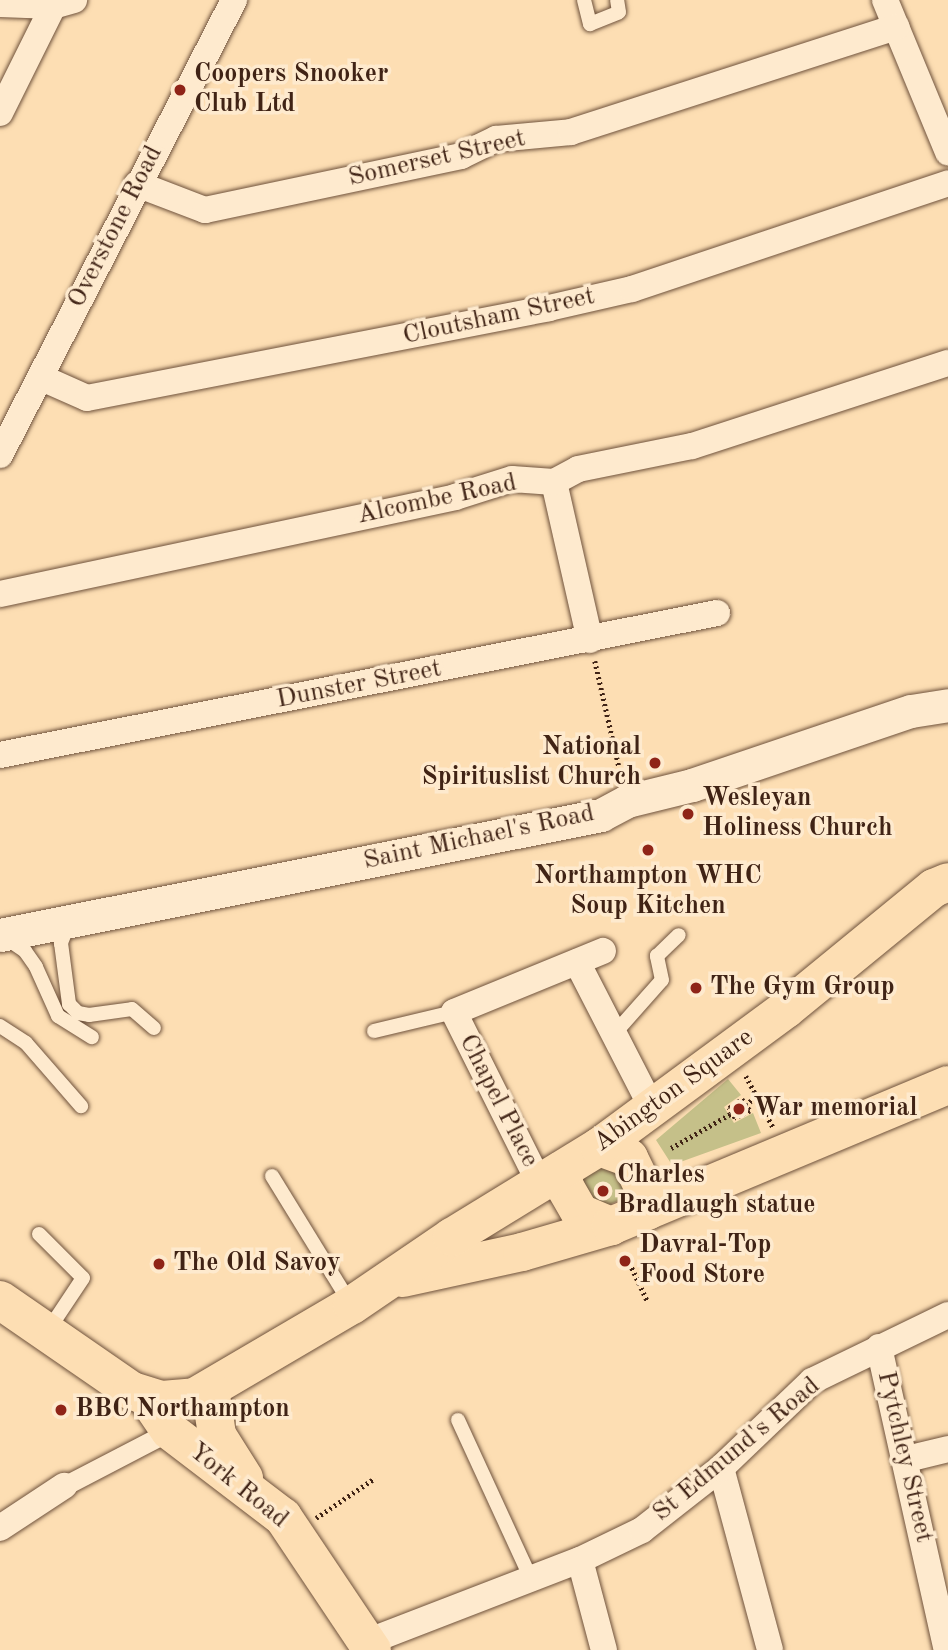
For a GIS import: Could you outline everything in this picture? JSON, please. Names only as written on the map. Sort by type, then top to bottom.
[{"type":"main road","name":"Abington Square","points":[[146,1396],[177,1401],[210,1389],[352,1305],[599,1147],[653,1110],[729,1051],[943,878]]},
{"type":"main road","name":"Abington Square","points":[[387,1281],[616,1235],[648,1211],[948,1085]]},
{"type":"main road","points":[[599,1147],[629,1158],[644,1189],[648,1211]]},
{"type":"main road","points":[[551,1177],[565,1187],[580,1213],[616,1235]]},
{"type":"main road","points":[[0,1300],[146,1396]]},
{"type":"main road","points":[[210,1389],[217,1435],[250,1489]]},
{"type":"main road","name":"York Road","points":[[146,1396],[170,1431],[215,1468],[250,1489],[295,1532],[370,1646]]},
{"type":"street","name":"Overstone Road","points":[[0,454],[42,378],[137,184],[234,0]]},
{"type":"street","points":[[885,0],[948,152]]},
{"type":"street","points":[[0,4],[63,3]]},
{"type":"street","points":[[0,113],[63,3]]},
{"type":"street","name":"Somerset Street","points":[[137,184],[205,210],[461,156],[496,139],[571,132],[896,27]]},
{"type":"street","name":"Cloutsham Street","points":[[42,378],[87,398],[549,308],[632,289],[948,183]]},
{"type":"street","name":"Alcombe Road","points":[[0,594],[455,497],[512,479],[554,482],[578,469],[692,446],[948,363]]},
{"type":"street","points":[[554,482],[590,640]]},
{"type":"street","name":"Dunster Street","points":[[0,755],[717,613]]},
{"type":"street","name":"Saint Michael's Road","points":[[1,935],[601,815],[627,801],[692,785],[911,711],[948,705]]},
{"type":"street","name":"Chapel Place","points":[[551,1177],[454,1012],[603,951]]},
{"type":"street","points":[[577,962],[653,1110]]},
{"type":"street","name":"St Edmund's Road","points":[[370,1646],[580,1560],[642,1530],[720,1468],[812,1381],[948,1315]]},
{"type":"street","name":"Pytchley Street","points":[[879,1347],[945,1622],[947,1650]]},
{"type":"street","points":[[0,1528],[64,1486],[164,1434]]},
{"type":"street","points":[[907,1459],[948,1449]]},
{"type":"street","points":[[720,1468],[770,1650]]},
{"type":"street","points":[[580,1560],[604,1650]]},
{"type":"lane","points":[[584,0],[590,24],[619,12],[617,0]]},
{"type":"lane","points":[[70,921],[61,943],[69,1004],[78,1013],[89,1015],[132,1009],[154,1028]]},
{"type":"lane","points":[[1,935],[25,951],[36,967],[58,1016],[92,1037]]},
{"type":"lane","points":[[614,1034],[663,979],[657,956],[679,935]]},
{"type":"lane","points":[[374,1031],[454,1012]]},
{"type":"lane","points":[[0,1026],[20,1037],[81,1106]]},
{"type":"lane","points":[[272,1176],[352,1305]]},
{"type":"lane","points":[[38,1234],[83,1278],[46,1332]]},
{"type":"lane","points":[[458,1420],[531,1579]]},
{"type":"path","points":[[590,640],[627,801]]},
{"type":"path","points":[[729,1051],[759,1096],[786,1155]]},
{"type":"path","points":[[745,1105],[759,1096]]},
{"type":"path","points":[[742,1099],[750,1111],[735,1118],[732,1113],[729,1108],[742,1099]]},
{"type":"path","points":[[671,1149],[732,1113]]},
{"type":"path","points":[[616,1235],[647,1300]]},
{"type":"path","points":[[295,1532],[375,1478]]},
{"type":"shaded area","points":[[728,1079],[741,1095],[724,1107],[734,1123],[753,1113],[761,1133],[672,1165],[656,1140]]},
{"type":"shaded area","points":[[603,1163],[618,1164],[626,1197],[600,1209],[579,1189],[583,1174]]},
{"type":"place","name":"Coopers Snooker Club Ltd","points":[[180,90]]},
{"type":"place","name":"National Spirituslist Church","points":[[655,763]]},
{"type":"place","name":"Wesleyan Holiness Church","points":[[688,814]]},
{"type":"place","name":"Northampton WHC Soup Kitchen","points":[[648,850]]},
{"type":"place","name":"The Gym Group","points":[[696,988]]},
{"type":"place","name":"War memorial","points":[[739,1109]]},
{"type":"place","name":"Charles Bradlaugh statue","points":[[603,1191]]},
{"type":"place","name":"Davral-Top Food Store","points":[[625,1261]]},
{"type":"place","name":"The Old Savoy","points":[[159,1264]]},
{"type":"place","name":"BBC Northampton","points":[[61,1410]]}]
